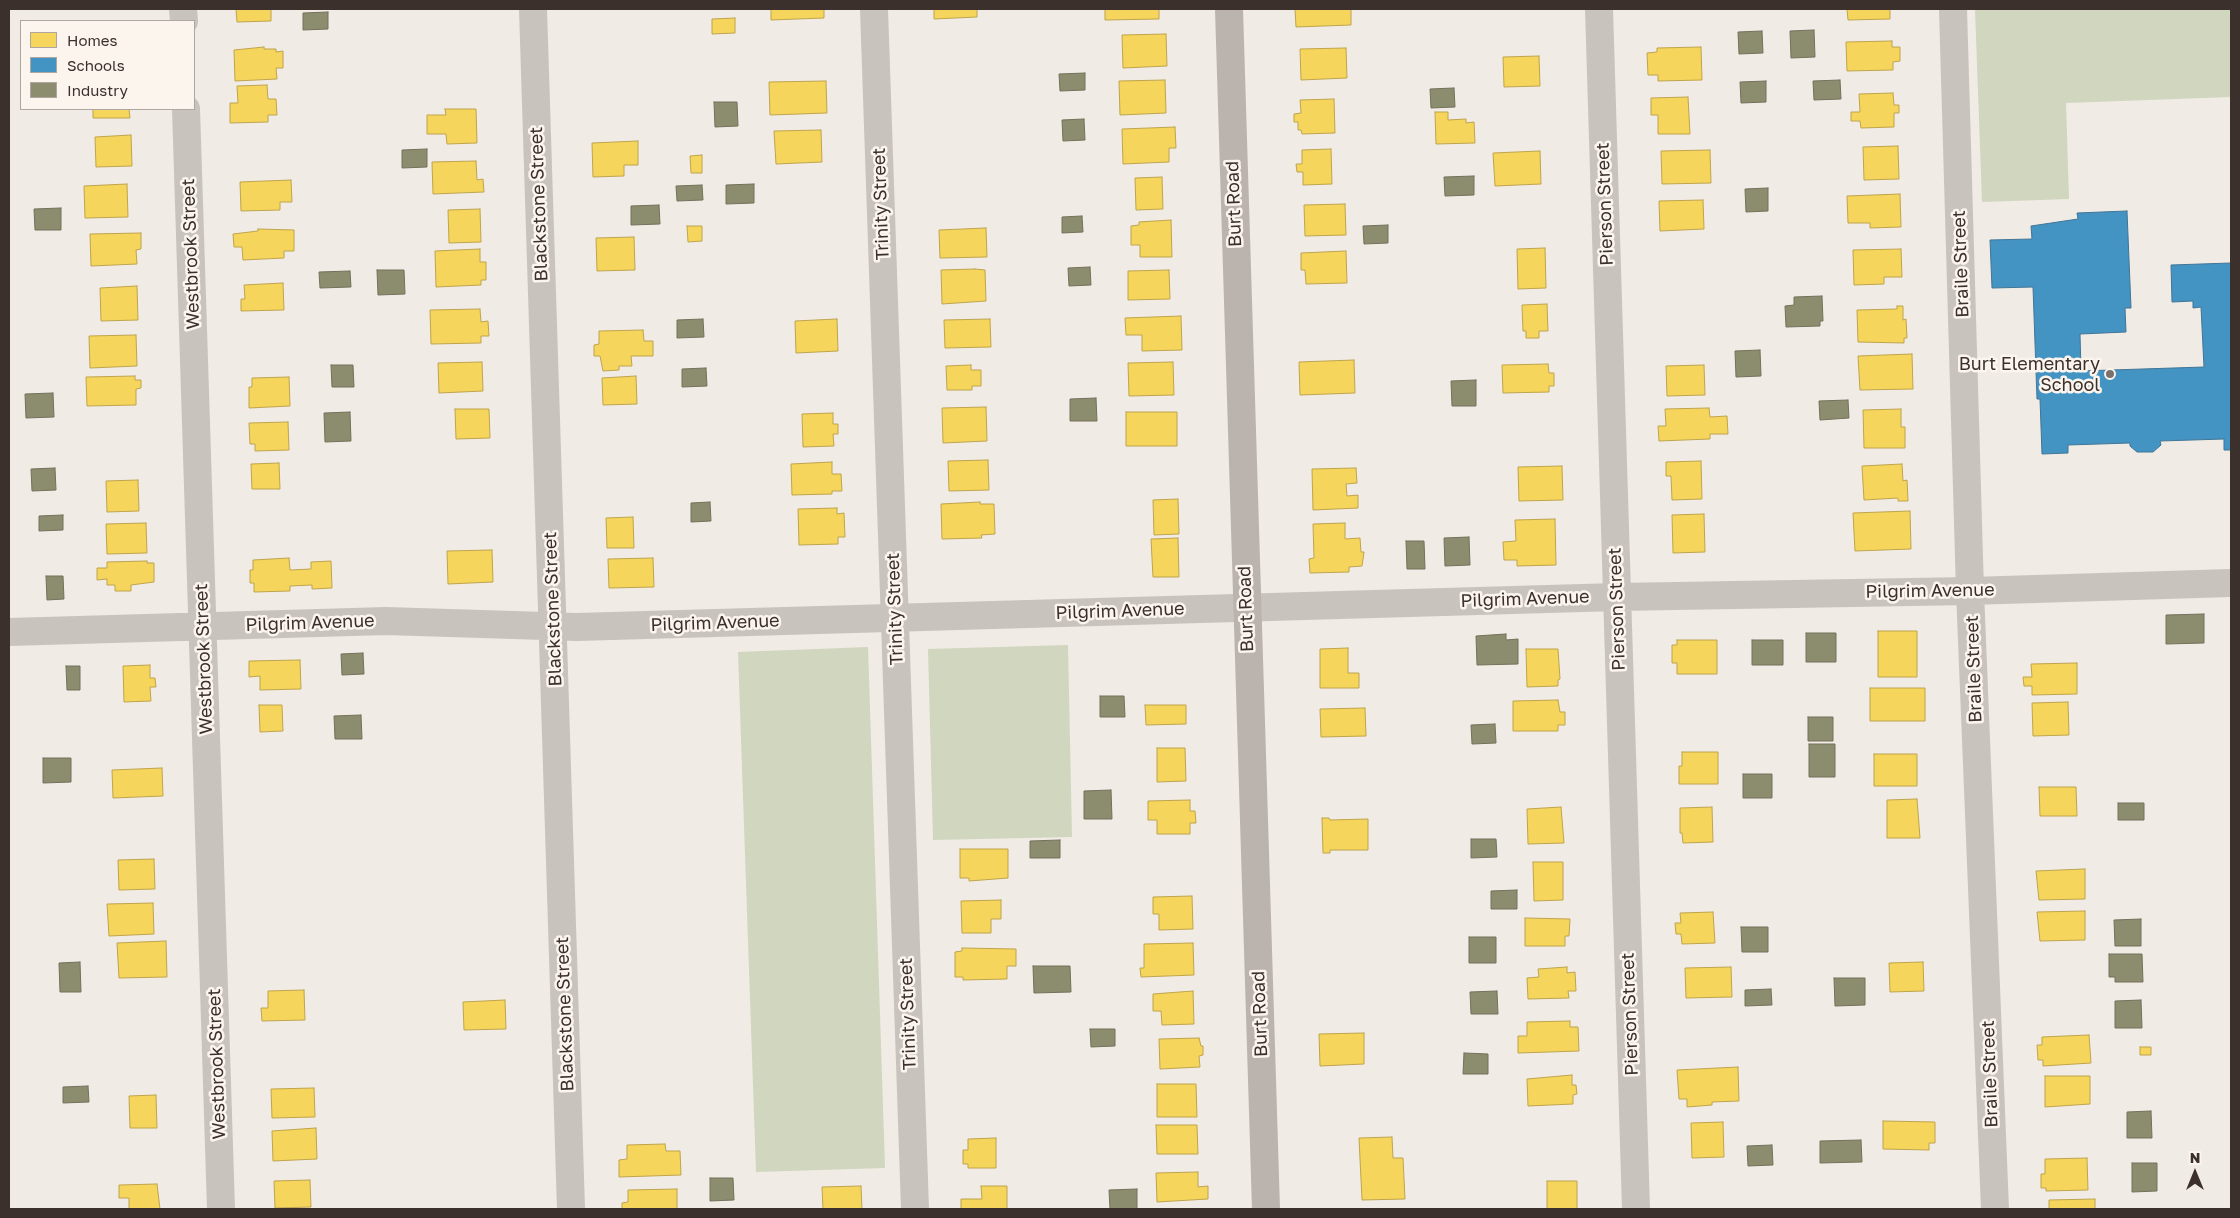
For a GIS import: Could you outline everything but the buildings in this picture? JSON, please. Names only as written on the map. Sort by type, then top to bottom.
[{"type":"street","name":"Blackstone Street","points":[[533,9],[571,1209]]},
{"type":"street","name":"Trinity Street","points":[[874,9],[915,1209]]},
{"type":"street","name":"Burt Road","points":[[1229,9],[1266,1209]]},
{"type":"street","name":"Pierson Street","points":[[1599,9],[1636,1209]]},
{"type":"street","name":"Braile Street","points":[[1953,9],[1970,591],[1995,1209]]},
{"type":"street","name":"Westbrook Street","points":[[186,110],[221,1209]]},
{"type":"street","name":"Pilgrim Avenue","points":[[9,632],[203,628],[386,621],[577,627],[1617,597],[1970,591],[2231,583]]},
{"type":"green space","points":[[1975,9],[2231,9],[2231,97],[2066,103],[2069,199],[1982,202]]},
{"type":"green space","points":[[1068,645],[1072,837],[933,840],[928,649]]},
{"type":"green space","points":[[868,647],[885,1168],[756,1172],[738,652]]},
{"type":"place","name":"Burt Elementary School","points":[[2110,374]]}]
